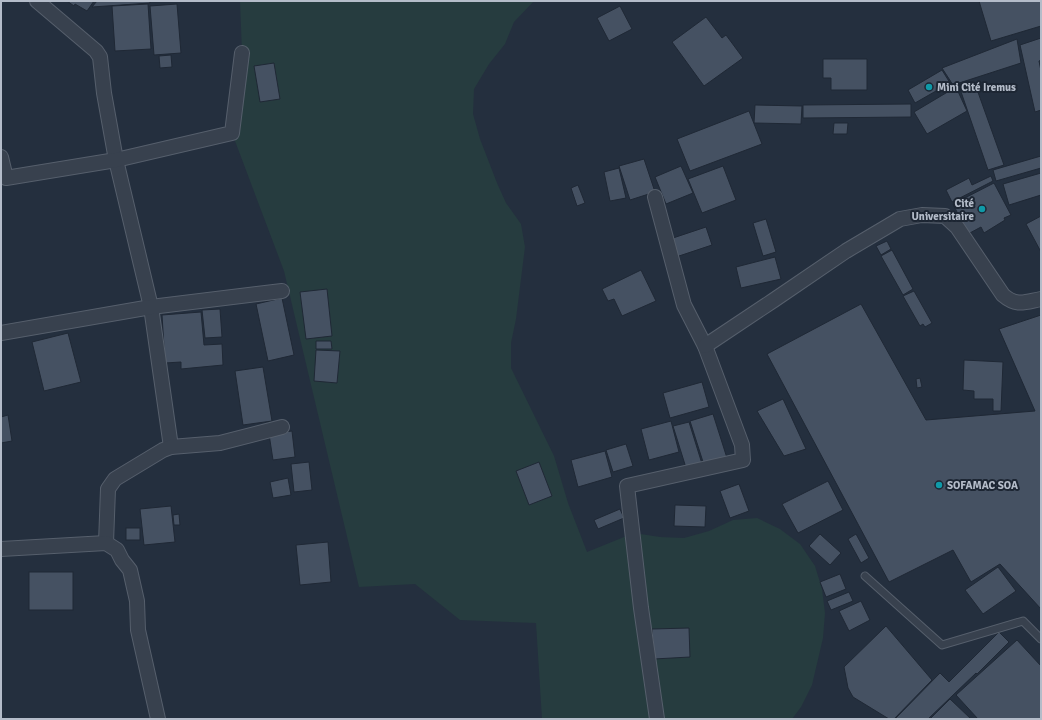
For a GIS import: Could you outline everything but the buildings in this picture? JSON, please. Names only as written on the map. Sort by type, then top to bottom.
[{"type":"street","points":[[37,1],[96,51],[100,57],[104,93],[116,160],[151,307],[171,447]]},
{"type":"street","points":[[1,157],[6,178],[116,160],[232,133],[242,53]]},
{"type":"street","points":[[655,197],[684,305],[705,346],[742,445],[744,460],[626,486],[641,608],[657,719]]},
{"type":"street","points":[[705,346],[846,251],[900,219],[922,215],[945,216],[957,227],[1003,295],[1010,301],[1018,303],[1041,299]]},
{"type":"street","points":[[1,333],[151,307],[282,291]]},
{"type":"street","points":[[106,543],[108,489],[115,479],[163,450],[171,447],[220,443],[282,427]]},
{"type":"street","points":[[1,549],[106,543],[118,550],[122,560],[130,570],[137,601],[138,630],[158,719]]},
{"type":"lane","points":[[865,576],[942,645],[1023,621],[1041,639]]},
{"type":"green space","points":[[240,1],[534,1],[514,22],[505,44],[489,64],[474,89],[473,114],[480,139],[506,203],[521,224],[525,247],[516,319],[511,343],[511,368],[554,456],[568,503],[587,552],[634,533],[660,537],[684,538],[709,531],[733,520],[757,518],[780,529],[800,544],[815,566],[822,589],[825,613],[823,638],[812,685],[801,707],[792,719],[542,719],[536,623],[460,620],[415,584],[359,587],[284,271],[232,133],[242,53]]},
{"type":"place","name":"Mini Cité Iremus","points":[[929,87]]},
{"type":"place","name":"Cité Universitaire","points":[[982,209]]},
{"type":"place","name":"SOFAMAC SOA","points":[[939,485]]}]
